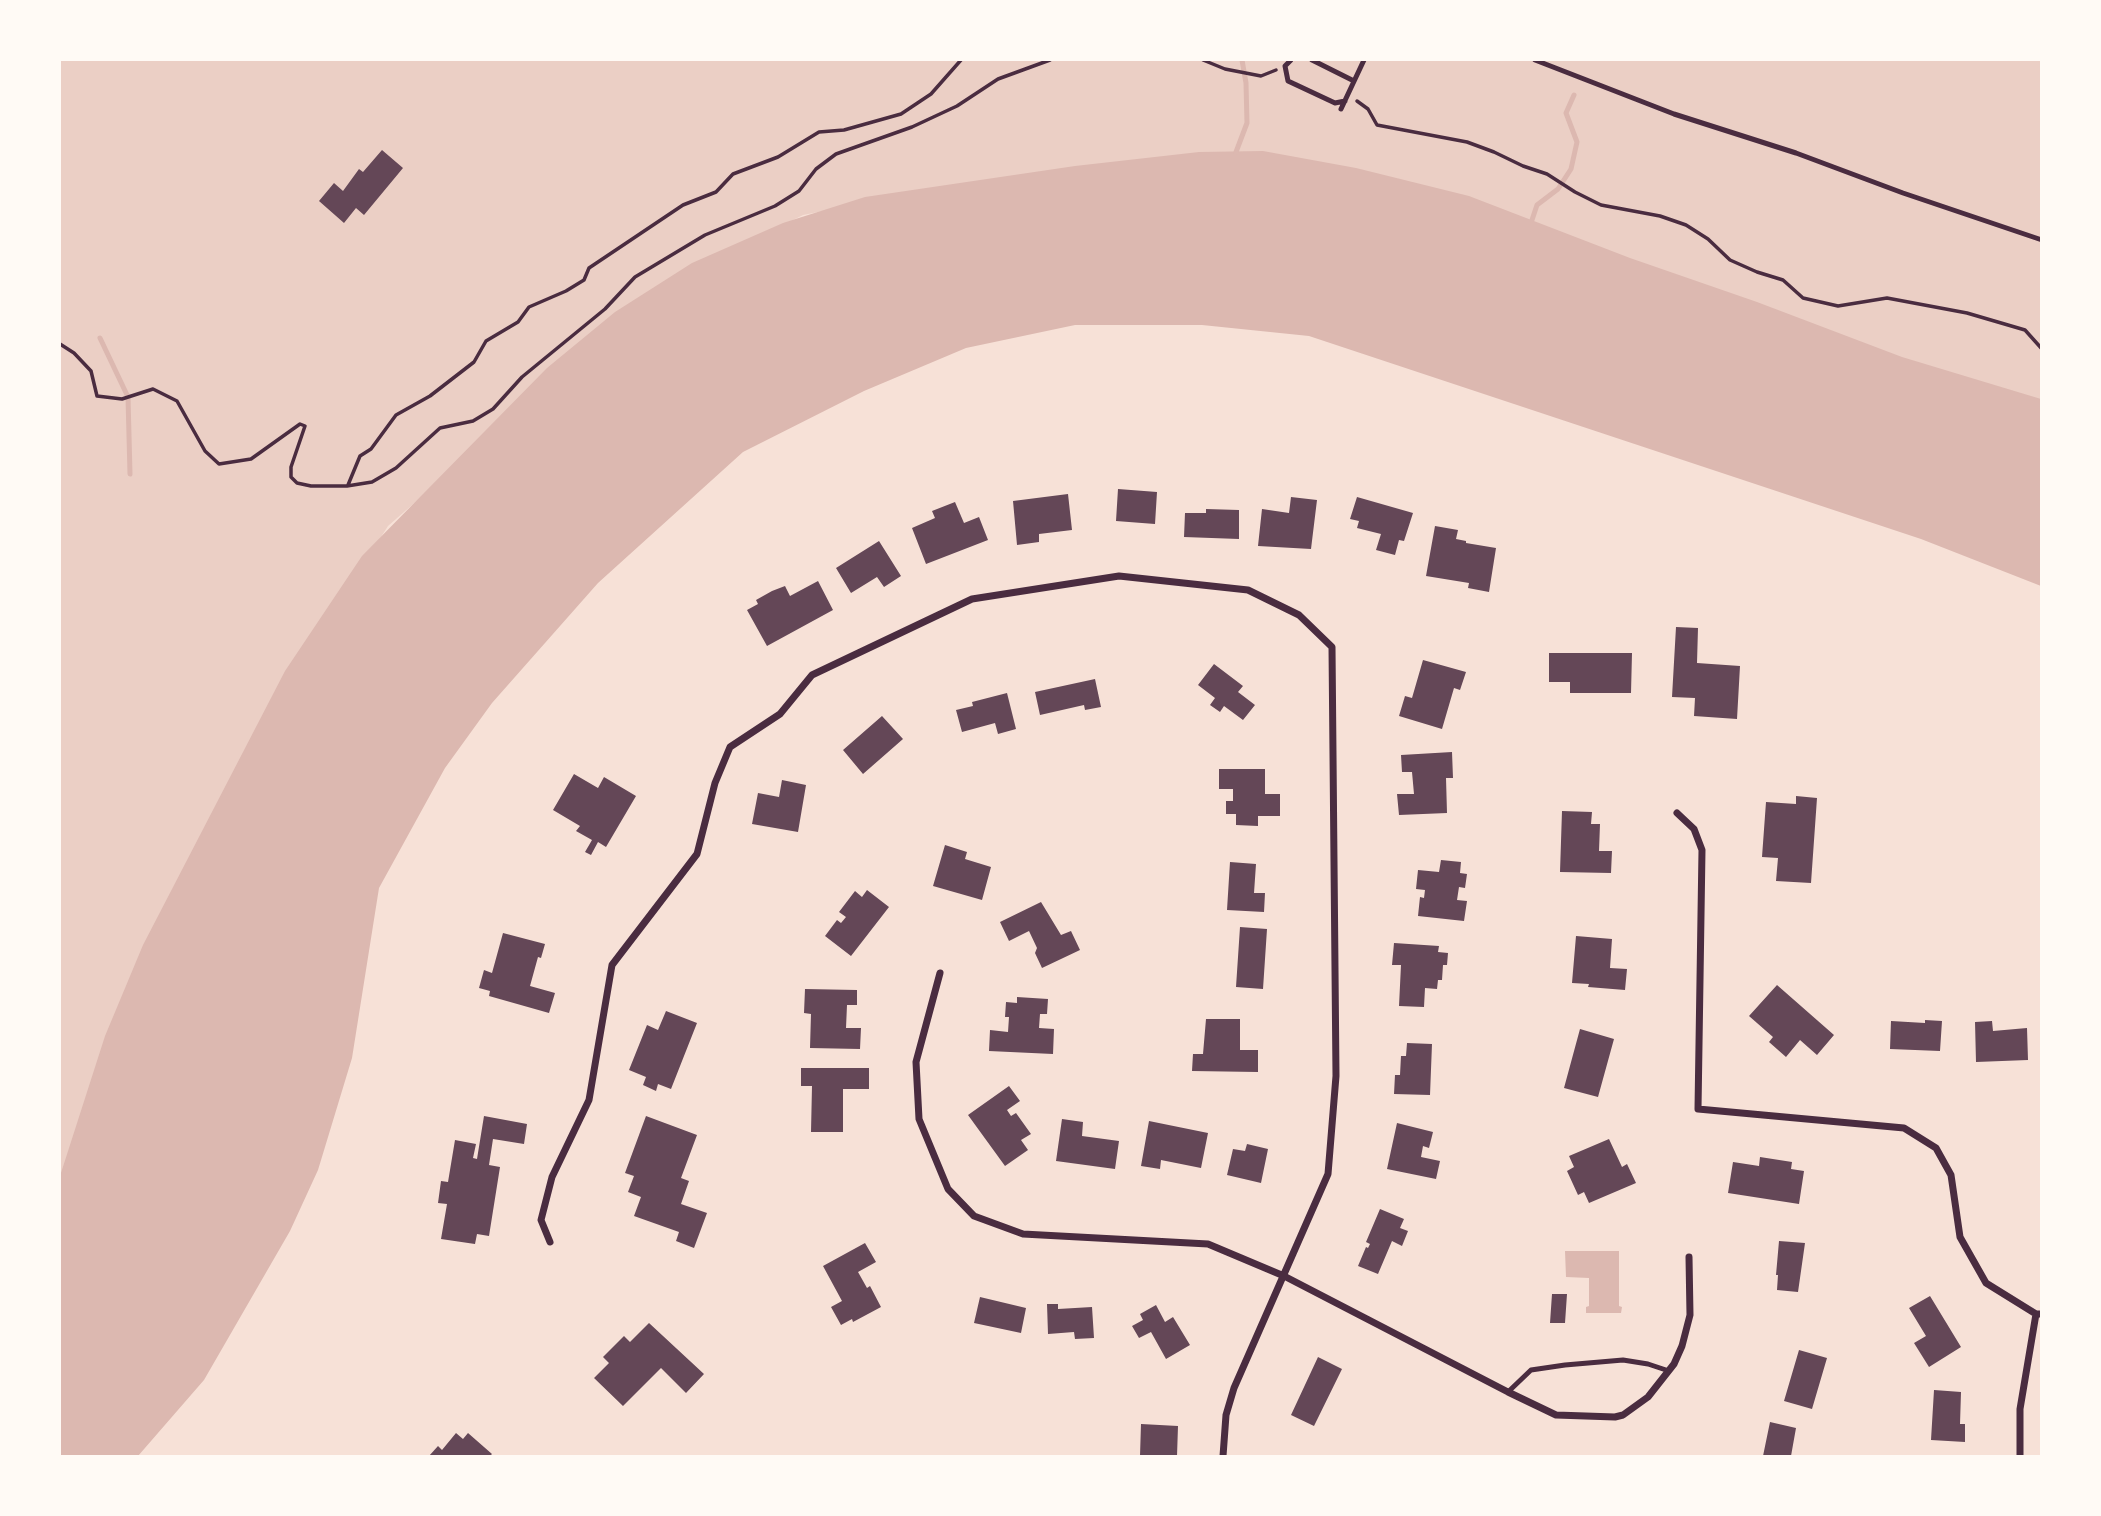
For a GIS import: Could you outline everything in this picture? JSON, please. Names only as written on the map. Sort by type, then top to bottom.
[{"type":"street","points":[[550,1242],[541,1220],[552,1177],[589,1100],[612,965],[697,854],[715,783],[730,747],[780,714],[812,676],[972,599],[1119,576],[1248,590],[1299,615],[1332,647],[1335,1089],[1328,1174],[1234,1388],[1226,1415],[1223,1457]]},
{"type":"street","points":[[1678,813],[1694,829],[1702,850],[1698,1109],[1904,1128],[1936,1148],[1951,1175],[1959,1237],[1986,1283],[2039,1314],[2020,1409],[2020,1457]]},
{"type":"street","points":[[940,973],[916,1062],[919,1119],[948,1189],[974,1216],[1023,1234],[1208,1244],[1284,1276],[1556,1415],[1615,1417],[1623,1415],[1648,1397],[1669,1371],[1682,1346],[1690,1315],[1689,1257]]},
{"type":"lane","points":[[1291,60],[1284,66],[1288,81],[1335,103],[1346,97]]},
{"type":"lane","points":[[1312,60],[1354,81]]},
{"type":"lane","points":[[1341,109],[1364,60]]},
{"type":"lane","points":[[1535,60],[1674,114],[1796,153],[2042,240]]},
{"type":"lane","points":[[1508,1392],[1531,1370],[1565,1365],[1623,1360],[1669,1371]]},
{"type":"path","points":[[347,486],[360,456],[371,449],[396,415],[430,396],[474,362],[486,341],[518,322],[529,307],[584,280],[589,268],[683,205],[716,192],[733,174],[778,157],[819,132],[844,130],[901,114],[931,94],[961,60]]},
{"type":"path","points":[[60,344],[74,353],[91,371],[97,396],[122,399],[153,389],[177,401],[205,451],[219,464],[251,460],[300,424],[305,426],[291,467],[291,477],[297,482],[311,486],[347,486],[372,482],[396,468],[440,428],[472,421],[493,409],[522,377],[606,309],[635,277],[705,235],[775,206],[799,191],[816,169],[836,154],[912,127],[957,106],[998,79],[1050,60]]},
{"type":"path","points":[[1203,60],[1225,69],[1261,76]]},
{"type":"path","points":[[1346,97],[1368,109],[1377,125],[1467,142],[1548,174],[1574,192],[1601,205],[1660,216],[1686,225],[1708,239],[1730,260],[1757,272],[1783,279],[1803,298],[1838,306],[1887,298],[1967,313],[2025,330],[2042,349]]},
{"type":"shaded area","points":[[60,60],[2041,60],[2041,415],[904,195],[803,215],[660,288],[388,526],[252,740],[60,1220]]},
{"type":"shaded area","points":[[1263,151],[1356,168],[1469,196],[1902,357],[2041,399],[2041,586],[1921,539],[1309,336],[1202,325],[1075,325],[966,348],[864,391],[743,452],[598,583],[492,703],[445,768],[379,888],[352,1058],[318,1170],[290,1231],[204,1380],[138,1456],[60,1456],[60,1176],[105,1036],[143,945],[285,671],[362,556],[547,368],[615,312],[692,263],[783,223],[865,197],[1075,166],[1199,152]]},
{"type":"shaded area","points":[[1565,1251],[1619,1251],[1621,1313],[1586,1313],[1586,1307],[1589,1306],[1589,1278],[1566,1277]]},
{"type":"building","points":[[382,150],[403,168],[364,215],[356,208],[344,223],[319,201],[334,183],[343,191],[359,169],[363,172]]},
{"type":"building","points":[[1118,489],[1157,492],[1155,524],[1116,521]]},
{"type":"building","points":[[1068,494],[1072,530],[1039,534],[1039,542],[1017,545],[1013,501]]},
{"type":"building","points":[[1291,497],[1317,500],[1311,549],[1258,546],[1262,509],[1289,513]]},
{"type":"building","points":[[1357,497],[1413,513],[1404,541],[1399,540],[1395,555],[1376,550],[1381,534],[1357,528],[1359,521],[1350,519]]},
{"type":"building","points":[[955,502],[964,523],[979,517],[988,540],[926,564],[912,528],[935,518],[932,511]]},
{"type":"building","points":[[1206,509],[1239,510],[1239,539],[1184,537],[1185,513],[1206,513]]},
{"type":"building","points":[[1435,526],[1458,530],[1456,539],[1466,543],[1496,548],[1489,592],[1468,588],[1469,583],[1426,576]]},
{"type":"building","points":[[879,541],[901,576],[884,587],[877,577],[851,593],[836,568]]},
{"type":"building","points":[[818,581],[833,610],[767,646],[747,610],[758,604],[756,600],[772,591],[785,586],[790,596]]},
{"type":"building","points":[[1676,627],[1698,628],[1697,663],[1740,666],[1737,719],[1694,716],[1695,698],[1672,697]]},
{"type":"building","points":[[1549,653],[1632,653],[1631,693],[1570,693],[1570,682],[1549,682]]},
{"type":"building","points":[[1423,660],[1466,672],[1460,690],[1454,688],[1442,729],[1399,716],[1405,696],[1412,698]]},
{"type":"building","points":[[1214,664],[1243,686],[1238,692],[1255,705],[1243,720],[1224,706],[1220,712],[1210,705],[1215,698],[1198,685]]},
{"type":"building","points":[[1095,679],[1101,707],[1085,710],[1084,705],[1040,715],[1035,692]]},
{"type":"building","points":[[1007,693],[1016,729],[998,734],[995,723],[962,732],[956,710],[973,706],[972,702]]},
{"type":"building","points":[[882,716],[903,739],[863,774],[843,750]]},
{"type":"building","points":[[1452,752],[1453,778],[1446,778],[1447,813],[1399,815],[1397,794],[1414,794],[1412,772],[1402,772],[1401,755]]},
{"type":"building","points":[[1219,769],[1265,769],[1265,794],[1280,794],[1280,816],[1258,816],[1258,826],[1236,825],[1236,814],[1226,814],[1226,801],[1233,801],[1233,789],[1219,789]]},
{"type":"building","points":[[574,774],[598,788],[604,777],[636,796],[606,847],[598,842],[591,855],[585,852],[592,840],[576,831],[580,826],[553,810]]},
{"type":"building","points":[[782,780],[806,785],[798,832],[752,824],[758,793],[779,797]]},
{"type":"building","points":[[1796,796],[1817,798],[1811,883],[1776,881],[1778,858],[1762,857],[1766,802],[1796,804]]},
{"type":"building","points":[[1562,811],[1592,812],[1591,824],[1600,824],[1599,851],[1612,851],[1611,873],[1560,872]]},
{"type":"building","points":[[945,845],[967,852],[965,859],[991,867],[982,900],[933,886]]},
{"type":"building","points":[[1441,860],[1461,862],[1460,873],[1467,874],[1465,888],[1459,887],[1457,900],[1467,901],[1464,921],[1418,916],[1420,897],[1424,898],[1425,890],[1416,889],[1418,870],[1439,872]]},
{"type":"building","points":[[1230,862],[1256,864],[1254,893],[1265,893],[1264,912],[1227,910]]},
{"type":"building","points":[[867,890],[889,907],[851,956],[825,936],[837,920],[841,923],[846,917],[839,912],[855,891],[862,897]]},
{"type":"building","points":[[1041,902],[1061,935],[1071,931],[1080,950],[1042,968],[1029,931],[1009,941],[1000,922]]},
{"type":"building","points":[[1240,927],[1267,929],[1263,989],[1236,987]]},
{"type":"building","points":[[503,933],[545,944],[541,958],[538,957],[530,986],[555,993],[549,1013],[489,996],[490,991],[479,988],[484,970],[492,973]]},
{"type":"building","points":[[1576,936],[1612,939],[1610,968],[1627,969],[1625,990],[1572,983]]},
{"type":"building","points":[[1394,943],[1439,946],[1438,952],[1448,953],[1447,965],[1443,965],[1442,980],[1438,980],[1437,989],[1425,988],[1424,1007],[1399,1006],[1401,965],[1392,965]]},
{"type":"building","points":[[1777,985],[1834,1035],[1817,1055],[1800,1040],[1786,1057],[1769,1042],[1773,1037],[1749,1016]]},
{"type":"building","points":[[805,989],[857,990],[857,1005],[847,1005],[846,1028],[861,1028],[860,1049],[810,1048],[811,1014],[804,1013]]},
{"type":"building","points":[[1017,997],[1048,999],[1047,1014],[1040,1014],[1039,1028],[1054,1029],[1053,1054],[989,1051],[990,1030],[1008,1032],[1006,1002],[1017,1003]]},
{"type":"building","points":[[666,1011],[697,1023],[671,1089],[658,1084],[656,1091],[643,1085],[646,1077],[629,1070],[647,1025],[658,1030]]},
{"type":"building","points":[[1206,1019],[1240,1019],[1240,1050],[1258,1050],[1258,1072],[1192,1071],[1193,1054],[1203,1054]]},
{"type":"building","points":[[1925,1020],[1942,1021],[1940,1051],[1890,1049],[1891,1021],[1925,1023]]},
{"type":"building","points":[[1992,1021],[1993,1031],[2027,1028],[2028,1060],[1976,1062],[1975,1022]]},
{"type":"building","points":[[1580,1029],[1614,1039],[1598,1097],[1564,1088]]},
{"type":"building","points":[[1407,1043],[1432,1044],[1430,1095],[1394,1094],[1395,1075],[1400,1075],[1401,1056],[1406,1056]]},
{"type":"building","points":[[801,1068],[869,1068],[869,1089],[843,1089],[843,1132],[811,1132],[812,1086],[801,1086]]},
{"type":"building","points":[[1009,1086],[1020,1101],[1007,1110],[1011,1116],[1016,1113],[1031,1134],[1021,1140],[1028,1150],[1005,1166],[968,1115]]},
{"type":"building","points":[[484,1116],[527,1124],[524,1144],[493,1139],[489,1165],[500,1167],[489,1236],[477,1234],[475,1244],[441,1239],[447,1204],[438,1203],[441,1181],[448,1182],[455,1140],[476,1144],[473,1158],[477,1159]]},
{"type":"building","points":[[646,1116],[697,1135],[681,1178],[689,1181],[681,1204],[707,1213],[694,1248],[676,1241],[679,1232],[634,1216],[641,1197],[628,1192],[634,1176],[625,1173]]},
{"type":"building","points":[[1062,1119],[1083,1122],[1082,1136],[1119,1141],[1115,1169],[1056,1161]]},
{"type":"building","points":[[1149,1121],[1208,1133],[1201,1168],[1161,1160],[1160,1169],[1141,1166]]},
{"type":"building","points":[[1397,1123],[1433,1132],[1429,1148],[1423,1146],[1421,1157],[1440,1161],[1436,1179],[1387,1169]]},
{"type":"building","points":[[1609,1139],[1622,1167],[1627,1164],[1636,1183],[1589,1203],[1584,1192],[1578,1195],[1567,1171],[1574,1167],[1569,1156]]},
{"type":"building","points":[[1247,1144],[1268,1149],[1261,1183],[1227,1175],[1233,1149],[1245,1151]]},
{"type":"building","points":[[1760,1157],[1792,1162],[1791,1169],[1804,1171],[1799,1204],[1728,1193],[1733,1162],[1759,1166]]},
{"type":"building","points":[[1380,1209],[1404,1219],[1400,1228],[1408,1231],[1402,1246],[1392,1241],[1378,1274],[1358,1266],[1370,1244],[1366,1242]]},
{"type":"building","points":[[1779,1241],[1805,1243],[1798,1292],[1777,1290]]},
{"type":"building","points":[[865,1243],[876,1262],[858,1272],[867,1288],[870,1286],[881,1307],[853,1322],[852,1319],[841,1325],[831,1307],[842,1301],[823,1266]]},
{"type":"building","points":[[1552,1294],[1567,1294],[1565,1323],[1550,1323]]},
{"type":"building","points":[[1930,1296],[1961,1347],[1929,1367],[1914,1343],[1926,1336],[1909,1308]]},
{"type":"building","points":[[980,1297],[1026,1308],[1021,1333],[974,1323]]},
{"type":"building","points":[[1047,1304],[1058,1304],[1058,1309],[1092,1307],[1094,1338],[1075,1339],[1074,1332],[1048,1334]]},
{"type":"building","points":[[1156,1305],[1165,1322],[1173,1317],[1190,1345],[1166,1359],[1151,1332],[1139,1338],[1132,1326],[1143,1320],[1140,1314]]},
{"type":"building","points":[[649,1323],[704,1374],[686,1393],[661,1368],[623,1406],[594,1378],[609,1363],[603,1357],[624,1336],[630,1342]]},
{"type":"building","points":[[1799,1350],[1827,1358],[1812,1409],[1784,1401]]},
{"type":"building","points":[[1318,1357],[1342,1369],[1314,1426],[1291,1415]]},
{"type":"building","points":[[1934,1390],[1961,1392],[1960,1424],[1965,1424],[1965,1442],[1931,1440]]},
{"type":"building","points":[[1770,1422],[1796,1428],[1791,1456],[1763,1456]]},
{"type":"building","points":[[1141,1424],[1178,1426],[1177,1456],[1140,1456]]},
{"type":"building","points":[[456,1433],[463,1439],[468,1433],[492,1454],[429,1456],[438,1446],[442,1450]]},
{"type":"waterway","points":[[1236,152],[1247,123],[1246,83],[1242,60]]},
{"type":"waterway","points":[[1532,220],[1537,205],[1558,189],[1571,169],[1577,142],[1566,113],[1574,95]]},
{"type":"waterway","points":[[100,338],[128,397],[130,474]]}]
